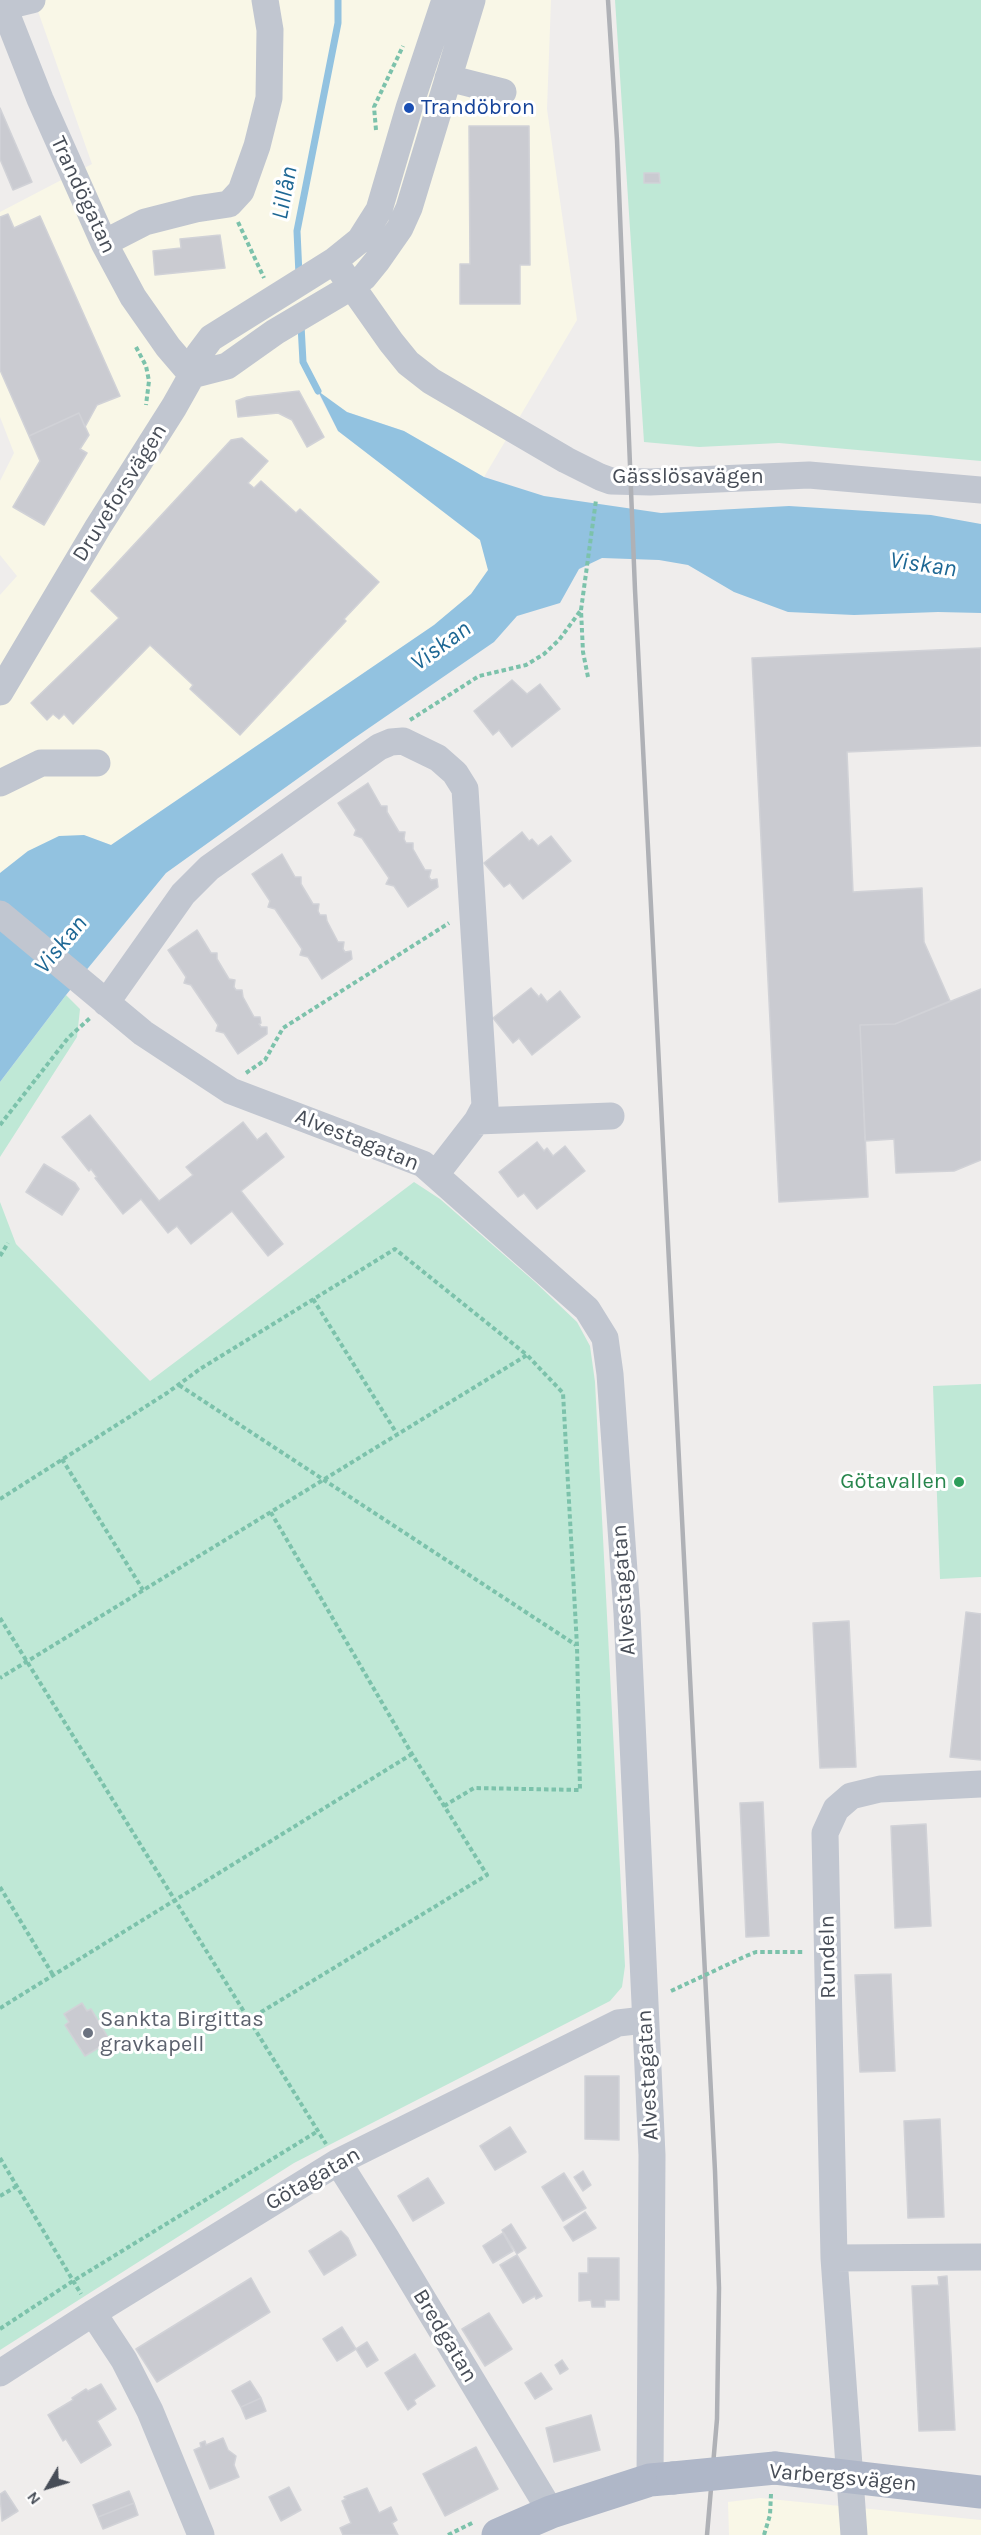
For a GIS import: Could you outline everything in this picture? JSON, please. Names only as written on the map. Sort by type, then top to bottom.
[{"type":"main road","name":"Varbergsvägen","points":[[498,2535],[551,2512],[661,2479],[775,2468],[981,2492]]},
{"type":"street","points":[[2,4],[32,0]]},
{"type":"street","points":[[104,243],[145,222],[196,208],[229,204],[242,191],[257,146],[268,98],[270,30],[265,0]]},
{"type":"street","points":[[324,268],[360,240],[380,210],[409,108],[445,0]]},
{"type":"street","points":[[192,375],[227,366],[275,332],[364,277],[400,228],[409,208],[472,0]]},
{"type":"street","name":"Trandögatan","points":[[2,4],[44,110],[104,243],[133,297],[168,347],[192,375]]},
{"type":"street","points":[[448,78],[503,92]]},
{"type":"street","name":"Gässlösavägen","points":[[324,268],[351,287],[402,356],[431,381],[566,460],[611,481],[650,482],[809,475],[981,490]]},
{"type":"street","name":"Druveforsvägen","points":[[0,692],[98,527],[174,407],[192,375],[199,354],[210,338],[324,268]]},
{"type":"street","points":[[106,1003],[183,894],[210,868],[380,747],[391,742],[403,741],[438,758],[455,773],[465,789],[485,1106],[477,1121],[436,1174]]},
{"type":"street","points":[[0,783],[41,763],[97,763]]},
{"type":"street","name":"Alvestagatan","points":[[0,914],[143,1033],[231,1091],[423,1164],[587,1308],[605,1338],[610,1374],[627,1613],[652,2155],[661,2479]]},
{"type":"street","points":[[477,1121],[611,1116]]},
{"type":"street","name":"Rundeln","points":[[854,2535],[834,2258],[825,1833],[836,1809],[851,1796],[880,1789],[981,1784]]},
{"type":"street","name":"Götagatan","points":[[0,2373],[338,2162],[618,2023],[645,2020]]},
{"type":"street","name":"Bredgatan","points":[[338,2162],[551,2512]]},
{"type":"street","points":[[834,2258],[981,2257]]},
{"type":"street","points":[[93,2313],[124,2360],[150,2411],[201,2535]]},
{"type":"path","points":[[229,204],[267,284]]},
{"type":"path","points":[[135,345],[146,366],[149,381],[149,392],[144,410]]},
{"type":"path","points":[[588,677],[583,652],[581,610],[585,569],[598,492]]},
{"type":"path","points":[[391,742],[397,728],[479,676],[526,665],[544,654],[559,640],[581,610]]},
{"type":"path","points":[[231,1091],[239,1077],[265,1060],[283,1028],[472,908]]},
{"type":"path","points":[[0,1125],[68,1038],[106,1003]]},
{"type":"path","points":[[0,1256],[8,1244]]},
{"type":"path","points":[[0,1498],[395,1249],[527,1355],[563,1393],[577,1646],[580,1790],[474,1788],[444,1806]]},
{"type":"path","points":[[313,1299],[397,1434]]},
{"type":"path","points":[[0,1678],[527,1355]]},
{"type":"path","points":[[179,1385],[577,1646]]},
{"type":"path","points":[[62,1459],[143,1590]]},
{"type":"path","points":[[248,2020],[487,1875],[412,1754],[270,1511]]},
{"type":"path","points":[[0,1618],[338,2162]]},
{"type":"path","points":[[0,2008],[412,1754]]},
{"type":"path","points":[[0,1887],[53,1975]]},
{"type":"path","points":[[671,1991],[756,1952],[828,1952]]},
{"type":"path","points":[[0,2329],[318,2131]]},
{"type":"path","points":[[0,2158],[93,2313]]},
{"type":"path","points":[[0,2196],[17,2186]]},
{"type":"shaded area","points":[[34,0],[551,0],[547,109],[577,320],[484,477],[404,431],[347,412],[318,393],[338,431],[480,540],[488,570],[471,594],[434,625],[111,845],[84,835],[28,851],[0,873],[0,595],[17,576],[0,555],[0,481],[14,453],[0,417],[0,212],[92,164]]},
{"type":"shaded area","points":[[760,2498],[981,2520],[981,2535],[729,2535],[728,2502]]},
{"type":"green space","points":[[615,0],[981,0],[981,461],[779,443],[699,447],[644,442]]},
{"type":"green space","points":[[66,995],[80,1009],[77,1037],[0,1157],[0,1082]]},
{"type":"green space","points":[[414,1182],[440,1199],[535,1282],[577,1322],[590,1346],[595,1382],[625,1966],[622,1987],[610,2001],[294,2163],[0,2350],[0,1202],[16,1244],[150,1381]]},
{"type":"green space","name":"Götavallen","points":[[981,1384],[981,1577],[940,1579],[933,1386]]},
{"type":"water","name":"Viskan","points":[[318,391],[347,412],[404,431],[484,477],[544,496],[661,513],[789,506],[931,515],[981,524],[981,613],[854,615],[788,612],[734,592],[688,565],[659,560],[602,558],[579,569],[560,603],[517,616],[494,642],[353,739],[166,873],[66,995],[0,1082],[0,873],[28,851],[59,836],[84,835],[111,845],[434,625],[471,594],[488,570],[480,540],[338,431]]},
{"type":"building","points":[[0,108],[32,182],[13,190],[0,159]]},
{"type":"building","points":[[469,126],[529,126],[530,265],[520,265],[520,304],[460,304],[460,264],[470,264]]},
{"type":"building","points":[[644,173],[659,173],[660,183],[644,183]]},
{"type":"building","points":[[8,214],[14,228],[40,216],[120,396],[97,405],[85,427],[79,413],[29,436],[0,370],[0,217]]},
{"type":"building","points":[[220,235],[225,268],[155,275],[153,251],[181,248],[180,239]]},
{"type":"building","points":[[299,391],[324,437],[307,447],[292,420],[278,413],[238,417],[236,401],[247,397]]},
{"type":"building","points":[[79,413],[89,435],[80,449],[87,453],[44,525],[13,507],[40,461],[29,436]]},
{"type":"building","points":[[242,438],[268,461],[248,483],[254,488],[261,481],[296,513],[300,509],[379,582],[240,735],[190,689],[193,685],[150,645],[73,724],[64,714],[59,719],[53,714],[47,720],[31,703],[119,618],[91,591],[231,440]]},
{"type":"building","points":[[981,648],[981,746],[847,752],[853,892],[922,888],[924,942],[950,1001],[895,1024],[860,1025],[868,1197],[779,1202],[752,658]]},
{"type":"building","points":[[512,680],[527,694],[540,684],[560,709],[512,747],[499,730],[493,735],[474,711]]},
{"type":"building","points":[[368,783],[381,806],[387,806],[387,812],[399,832],[405,832],[406,843],[413,843],[413,849],[425,870],[431,870],[429,877],[431,880],[437,879],[438,887],[408,907],[394,886],[386,884],[389,878],[362,838],[354,835],[356,830],[338,803]]},
{"type":"building","points":[[522,832],[529,841],[532,839],[538,846],[551,836],[571,861],[523,899],[510,883],[504,887],[484,863]]},
{"type":"building","points":[[282,854],[295,877],[301,877],[301,884],[313,904],[319,904],[320,915],[326,915],[338,942],[344,942],[345,952],[351,951],[352,959],[322,979],[308,957],[300,955],[302,949],[275,909],[268,907],[270,901],[252,874]]},
{"type":"building","points":[[197,930],[211,953],[217,953],[217,959],[229,979],[235,980],[236,990],[242,990],[243,997],[254,1017],[260,1017],[261,1027],[267,1027],[267,1034],[238,1054],[224,1033],[216,1031],[218,1025],[191,985],[184,983],[186,977],[168,950]]},
{"type":"building","points":[[531,988],[539,997],[541,994],[547,1002],[560,991],[580,1017],[532,1055],[519,1038],[513,1043],[493,1018]]},
{"type":"building","points":[[981,989],[981,1160],[954,1171],[896,1173],[894,1139],[865,1141],[860,1025],[895,1024]]},
{"type":"building","points":[[90,1115],[159,1201],[193,1175],[186,1167],[243,1122],[257,1140],[266,1133],[284,1157],[241,1191],[283,1244],[268,1256],[232,1211],[191,1244],[177,1226],[168,1233],[141,1199],[123,1214],[95,1178],[97,1177],[91,1169],[89,1171],[62,1137]]},
{"type":"building","points":[[537,1142],[544,1151],[547,1148],[553,1156],[565,1146],[585,1171],[537,1209],[524,1193],[518,1197],[499,1172]]},
{"type":"building","points":[[44,1164],[75,1183],[79,1189],[62,1215],[26,1192]]},
{"type":"building","points":[[966,1612],[981,1614],[981,1760],[950,1757]]},
{"type":"building","points":[[849,1621],[856,1767],[820,1768],[813,1623]]},
{"type":"building","points":[[763,1802],[769,1936],[746,1937],[740,1803]]},
{"type":"building","points":[[926,1824],[931,1926],[895,1928],[891,1826]]},
{"type":"building","points":[[891,1974],[895,2071],[860,2072],[855,1975]]},
{"type":"building","name":"Sankta Birgittas gravkapell","points":[[82,2003],[87,2011],[91,2009],[110,2041],[85,2056],[65,2025],[69,2022],[64,2014]]},
{"type":"building","points":[[585,2076],[619,2076],[619,2140],[585,2139]]},
{"type":"building","points":[[940,2119],[944,2217],[908,2218],[904,2121]]},
{"type":"building","points":[[510,2127],[526,2152],[495,2170],[480,2146]]},
{"type":"building","points":[[583,2171],[591,2185],[583,2191],[574,2177]]},
{"type":"building","points":[[564,2173],[586,2208],[563,2221],[542,2187]]},
{"type":"building","points":[[428,2178],[444,2203],[413,2221],[398,2196]]},
{"type":"building","points":[[585,2212],[596,2228],[573,2241],[564,2227]]},
{"type":"building","points":[[511,2224],[526,2248],[517,2254],[502,2230]]},
{"type":"building","points":[[341,2231],[348,2238],[356,2255],[324,2275],[309,2251]]},
{"type":"building","points":[[503,2233],[513,2251],[493,2263],[483,2246]]},
{"type":"building","points":[[517,2255],[542,2296],[536,2299],[535,2296],[523,2303],[500,2265]]},
{"type":"building","points":[[588,2258],[619,2258],[619,2300],[605,2300],[605,2307],[592,2307],[591,2300],[579,2301],[579,2273],[588,2273]]},
{"type":"building","points":[[947,2276],[955,2430],[919,2431],[912,2286],[939,2285],[938,2277]]},
{"type":"building","points":[[251,2278],[270,2312],[157,2382],[136,2349]]},
{"type":"building","points":[[489,2313],[512,2349],[485,2366],[462,2329]]},
{"type":"building","points":[[342,2327],[356,2349],[337,2361],[323,2339]]},
{"type":"building","points":[[367,2342],[378,2360],[367,2367],[356,2349]]},
{"type":"building","points":[[415,2354],[435,2386],[414,2400],[416,2404],[408,2410],[385,2373]]},
{"type":"building","points":[[562,2360],[568,2369],[560,2374],[555,2365]]},
{"type":"building","points":[[541,2373],[552,2389],[535,2399],[525,2383]]},
{"type":"building","points":[[250,2381],[261,2398],[241,2407],[232,2391]]},
{"type":"building","points":[[101,2384],[116,2409],[97,2421],[111,2445],[81,2463],[66,2439],[63,2441],[48,2415],[86,2389],[88,2391]]},
{"type":"building","points":[[261,2398],[266,2411],[246,2419],[241,2407]]},
{"type":"building","points":[[591,2415],[600,2450],[554,2462],[546,2428]]},
{"type":"building","points":[[223,2438],[228,2450],[236,2456],[234,2465],[239,2477],[210,2489],[194,2450],[201,2447],[200,2443],[205,2441],[206,2445]]},
{"type":"building","points":[[476,2447],[498,2489],[445,2516],[423,2474]]},
{"type":"building","points":[[289,2487],[301,2510],[281,2521],[269,2497]]},
{"type":"building","points":[[367,2488],[379,2513],[391,2507],[397,2520],[392,2523],[398,2535],[343,2535],[340,2528],[351,2523],[342,2501],[346,2499],[344,2497]]},
{"type":"building","points":[[5,2491],[18,2511],[2,2521],[0,2494]]},
{"type":"building","points":[[129,2491],[134,2503],[98,2517],[93,2505]]},
{"type":"building","points":[[134,2503],[138,2515],[103,2529],[98,2517]]},
{"type":"waterway","name":"Lillån","points":[[299,275],[297,231],[338,23],[338,0]]},
{"type":"waterway","name":"Lillån","points":[[301,325],[303,362],[318,391]]},
{"type":"railway","points":[[608,0],[617,140],[635,590],[715,2171],[719,2288],[717,2419],[707,2535]]},
{"type":"place","name":"Trandöbron","points":[[409,108]]},
{"type":"place","name":"Götavallen","points":[[959,1482]]},
{"type":"place","name":"Sankta Birgittas gravkapell","points":[[88,2033]]}]
